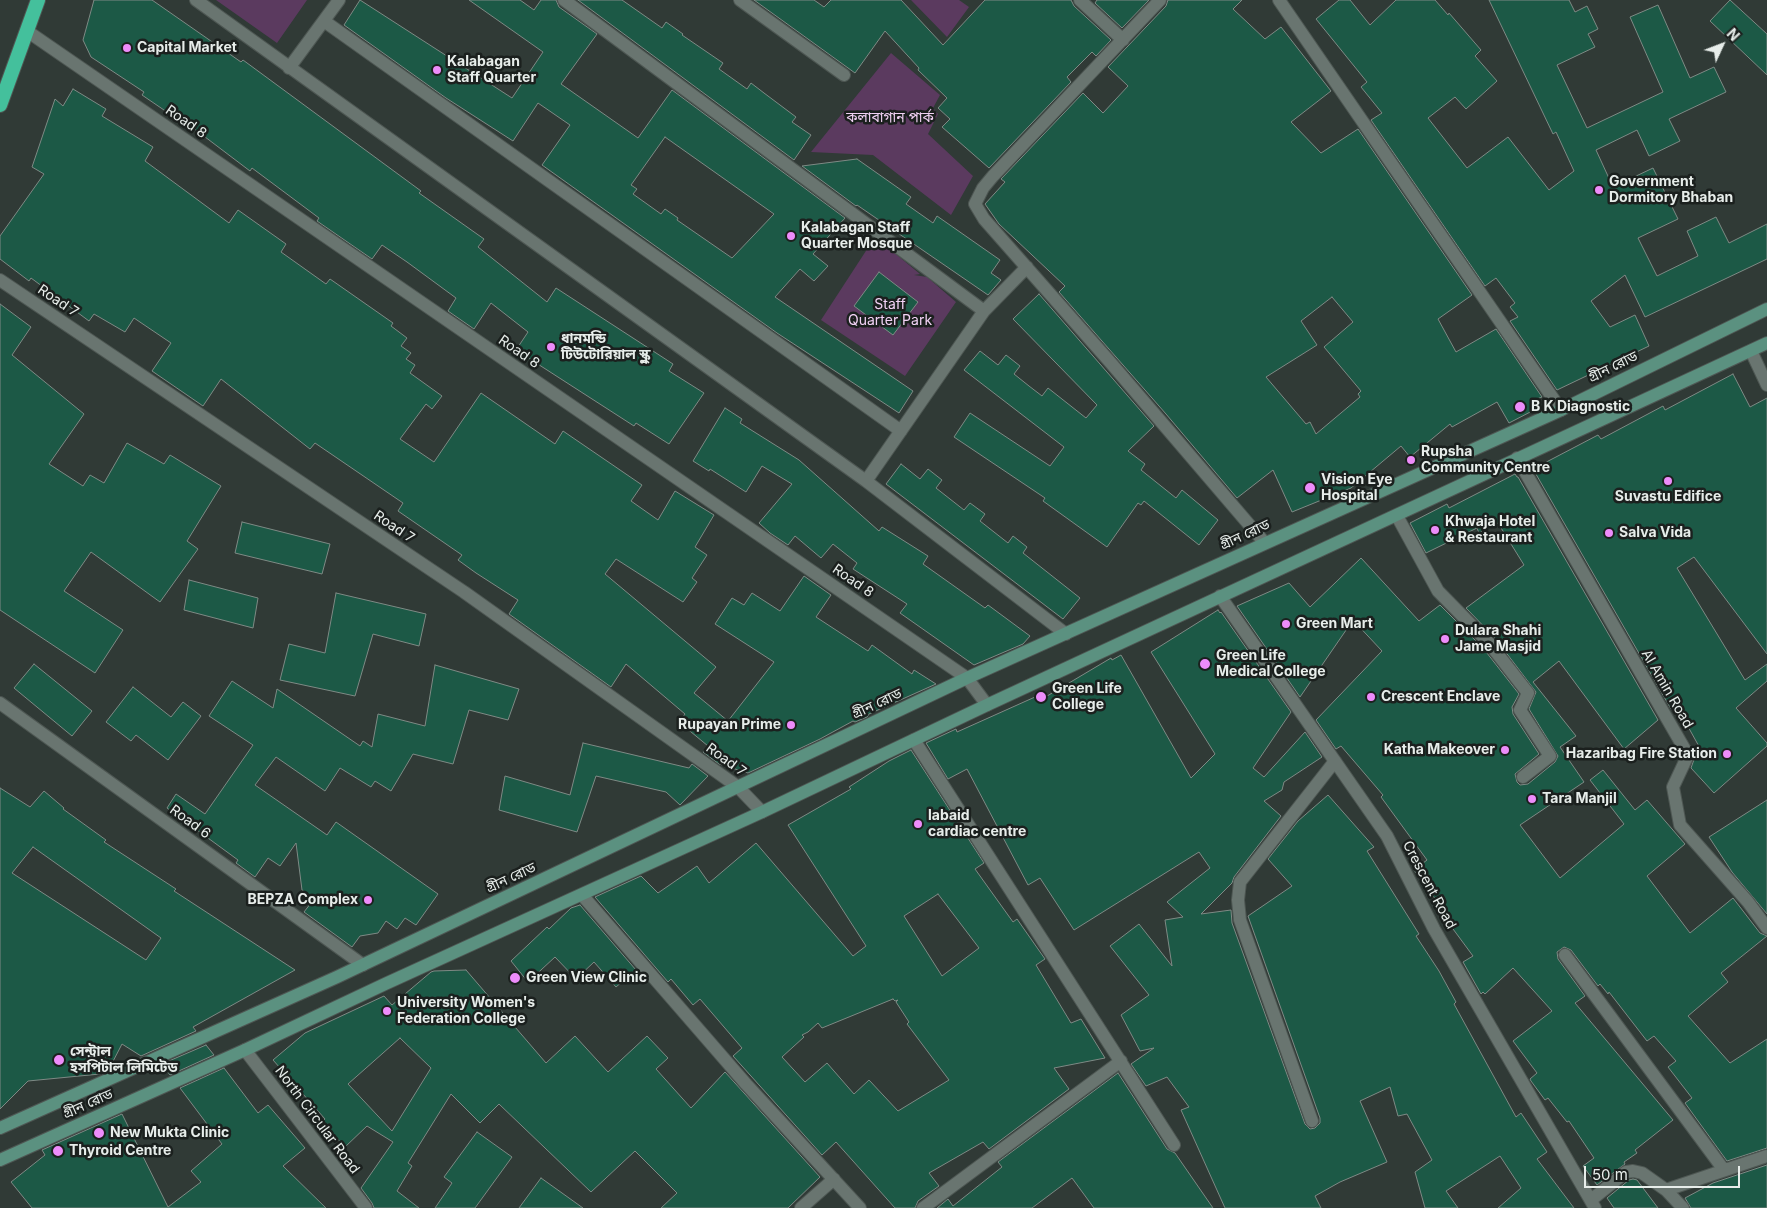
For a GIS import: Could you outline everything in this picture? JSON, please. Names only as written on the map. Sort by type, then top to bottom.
[{"type":"highway","points":[[0,106],[38,0]]},
{"type":"main road","name":"গ্রীন রোড","points":[[0,1128],[363,965],[967,678],[1264,542],[1561,410],[1767,309]]},
{"type":"main road","name":"গ্রীন রোড","points":[[2,1156],[245,1050],[384,984],[582,895],[1220,596],[1767,343]]},
{"type":"street","points":[[196,0],[866,481],[1066,634]]},
{"type":"street","points":[[289,68],[339,0]]},
{"type":"street","points":[[564,0],[984,311]]},
{"type":"street","points":[[740,0],[844,75]]},
{"type":"street","points":[[1080,0],[1123,40]]},
{"type":"street","points":[[1160,0],[993,176],[983,188],[975,204],[984,219],[1264,542]]},
{"type":"street","points":[[1279,0],[1561,410]]},
{"type":"street","points":[[324,21],[901,431]]},
{"type":"street","name":"Road 8","points":[[27,31],[967,678],[987,705]]},
{"type":"street","points":[[866,481],[984,311],[1027,267]]},
{"type":"street","name":"Road 7","points":[[0,280],[464,592],[738,787],[762,812]]},
{"type":"street","points":[[1751,351],[1767,385]]},
{"type":"street","name":"Al Amin Road","points":[[1517,458],[1688,755],[1673,787],[1680,825],[1748,902],[1767,928]]},
{"type":"street","points":[[1396,516],[1438,591],[1489,643],[1528,693],[1520,710],[1550,756],[1523,777]]},
{"type":"street","name":"Crescent Road","points":[[1220,596],[1387,836],[1434,929],[1593,1204],[1626,1172],[1633,1171],[1642,1173],[1666,1190],[1683,1208]]},
{"type":"street","name":"Road 6","points":[[0,704],[363,965]]},
{"type":"street","points":[[914,740],[1174,1145]]},
{"type":"street","points":[[1312,1122],[1240,920],[1238,900],[1240,882],[1335,760]]},
{"type":"street","points":[[582,895],[746,1084],[860,1208]]},
{"type":"street","points":[[1565,956],[1724,1170]]},
{"type":"street","name":"North Circular Road","points":[[245,1050],[366,1208]]},
{"type":"street","points":[[924,1208],[1121,1061]]},
{"type":"street","points":[[1666,1190],[1767,1156]]},
{"type":"street","points":[[801,1208],[834,1180]]},
{"type":"green space","points":[[216,0],[307,0],[277,43]]},
{"type":"green space","points":[[911,0],[959,0],[969,7],[947,37]]},
{"type":"green space","name":"কলাবাগান পার্ক","points":[[891,53],[940,95],[933,108],[938,114],[928,134],[973,176],[951,215],[873,155],[811,152]]},
{"type":"green space","name":"Staff Quarter Park","points":[[875,237],[920,274],[914,275],[927,277],[956,302],[905,376],[821,320]]},
{"type":"building","points":[[94,0],[152,0],[241,62],[243,60],[421,191],[419,193],[484,239],[478,247],[547,302],[556,288],[673,364],[669,371],[704,393],[669,444],[636,423],[634,426],[516,350],[528,332],[491,303],[474,329],[448,311],[456,298],[407,262],[382,245],[372,259],[317,221],[319,218],[252,168],[250,171],[184,121],[183,123],[142,95],[144,92],[91,57],[83,40]]},
{"type":"building","points":[[360,0],[512,98],[543,52],[469,0],[520,0],[534,10],[541,0],[556,0],[559,7],[597,34],[561,84],[638,138],[672,90],[845,218],[813,254],[828,266],[814,281],[800,269],[775,297],[913,391],[899,413],[777,333],[542,165],[570,125],[538,103],[513,141],[446,98],[344,25]],"holes":[[[665,137],[774,214],[732,258],[677,220],[678,218],[665,209],[661,214],[633,194],[637,189],[631,185]]]},
{"type":"building","points":[[578,0],[622,0],[662,28],[666,22],[723,63],[719,69],[747,89],[751,83],[796,117],[792,122],[811,135],[794,160]]},
{"type":"building","points":[[754,0],[814,0],[824,7],[831,0],[901,0],[943,45],[985,0],[1071,0],[1074,6],[1111,40],[1096,56],[1092,52],[1067,77],[1071,82],[989,168],[942,127],[950,119],[938,108],[947,98],[918,70],[919,68],[885,31],[855,73]]},
{"type":"building","points":[[1097,0],[1149,0],[1122,28],[1095,3]]},
{"type":"building","points":[[1168,0],[1242,0],[1233,9],[1265,39],[1281,27],[1331,91],[1291,122],[1321,153],[1358,129],[1472,295],[1438,319],[1456,352],[1496,329],[1542,397],[1532,401],[1536,409],[1509,423],[1497,402],[1452,427],[1450,424],[1410,457],[1401,446],[1351,488],[1292,512],[1273,470],[1237,498],[1059,292],[1065,286],[999,224],[985,204],[1005,182],[1001,179],[1083,93],[1103,113],[1128,86],[1108,67],[1166,6]],"holes":[[[1332,297],[1353,322],[1324,347],[1361,391],[1358,394],[1360,397],[1316,434],[1310,422],[1306,424],[1266,377],[1317,345],[1301,321]]]},
{"type":"building","points":[[1339,0],[1350,0],[1370,25],[1396,0],[1435,0],[1448,15],[1449,13],[1481,50],[1475,56],[1497,81],[1466,109],[1455,97],[1428,118],[1467,168],[1508,137],[1549,190],[1574,171],[1556,132],[1553,134],[1489,0],[1569,0],[1575,12],[1587,6],[1598,29],[1588,34],[1595,47],[1557,65],[1587,128],[1663,92],[1630,17],[1658,5],[1690,78],[1714,67],[1726,92],[1669,119],[1680,141],[1649,156],[1637,130],[1596,150],[1613,187],[1653,168],[1678,219],[1638,238],[1657,276],[1698,256],[1687,231],[1716,217],[1729,243],[1767,224],[1767,259],[1645,317],[1625,275],[1591,301],[1610,327],[1635,315],[1649,346],[1557,390],[1510,321],[1518,317],[1510,307],[1515,303],[1496,278],[1485,286],[1371,120],[1382,113],[1361,87],[1367,82],[1316,19]]},
{"type":"building","points":[[1730,0],[1767,34],[1767,75],[1710,21]]},
{"type":"building","points":[[73,89],[106,109],[102,116],[153,147],[145,161],[229,223],[238,210],[286,244],[281,252],[326,284],[330,279],[393,323],[391,326],[407,338],[401,346],[411,353],[406,359],[415,365],[410,373],[442,396],[432,409],[426,404],[400,439],[434,462],[481,393],[555,444],[563,431],[642,485],[631,501],[658,520],[675,491],[714,515],[695,547],[707,555],[692,578],[697,582],[683,602],[616,559],[605,574],[716,667],[694,693],[728,721],[774,662],[715,624],[732,598],[744,605],[752,593],[780,611],[804,576],[831,595],[816,617],[868,651],[872,645],[912,674],[914,670],[936,684],[869,714],[867,717],[855,722],[853,721],[748,773],[719,764],[703,752],[708,746],[679,722],[685,714],[626,664],[611,687],[509,614],[518,600],[458,560],[462,555],[398,511],[403,503],[315,443],[310,449],[221,379],[203,406],[152,371],[171,343],[134,318],[125,332],[94,314],[89,321],[31,278],[29,281],[0,259],[0,236],[44,174],[32,167],[55,99],[63,106]]},
{"type":"building","points":[[857,159],[911,197],[906,204],[933,223],[937,216],[1000,260],[991,273],[1001,280],[988,295],[856,206],[802,166]]},
{"type":"building","points":[[879,272],[918,302],[893,335],[854,306]]},
{"type":"building","points":[[1039,294],[1154,426],[1128,451],[1145,464],[1141,470],[1176,498],[1182,490],[1218,520],[1199,545],[1144,501],[1141,505],[1138,503],[1107,547],[1043,501],[1045,498],[954,437],[970,413],[1050,466],[1064,447],[964,370],[980,351],[998,365],[1006,355],[1020,366],[1014,374],[1029,386],[1042,396],[1048,388],[1086,418],[1097,405],[1013,319]]},
{"type":"building","points":[[0,304],[31,327],[12,355],[84,414],[49,464],[83,486],[90,475],[104,483],[127,443],[164,464],[170,455],[221,486],[187,541],[198,549],[160,602],[91,552],[64,591],[123,630],[95,673],[0,610]]},
{"type":"building","points":[[1733,374],[1750,407],[1767,398],[1767,654],[1694,557],[1677,568],[1745,680],[1767,664],[1767,681],[1736,708],[1767,743],[1767,746],[1714,793],[1691,768],[1696,754],[1701,750],[1676,705],[1671,709],[1533,469],[1598,435],[1601,439],[1663,406],[1665,410]]},
{"type":"building","points":[[725,408],[742,419],[740,423],[799,460],[879,531],[882,527],[928,556],[923,564],[985,608],[988,605],[1030,636],[1023,644],[974,665],[900,613],[907,604],[853,569],[857,563],[833,544],[821,558],[795,536],[788,545],[770,533],[759,523],[792,484],[762,466],[746,492],[710,469],[709,471],[693,461]]},
{"type":"building","points":[[901,464],[920,479],[928,469],[942,480],[936,488],[964,510],[970,503],[985,514],[980,521],[1008,543],[1013,536],[1027,547],[1023,553],[1080,598],[1063,619],[886,484]]},
{"type":"building","points":[[1515,474],[1658,720],[1624,749],[1559,661],[1533,682],[1576,736],[1560,747],[1584,782],[1520,825],[1560,878],[1624,824],[1590,780],[1603,770],[1635,810],[1647,800],[1685,844],[1647,876],[1690,933],[1733,898],[1760,933],[1767,936],[1721,973],[1728,982],[1688,1016],[1730,1063],[1767,1039],[1767,1148],[1727,1161],[1685,1103],[1692,1098],[1668,1067],[1676,1061],[1654,1036],[1647,1041],[1609,992],[1608,994],[1600,984],[1598,986],[1571,950],[1564,947],[1557,952],[1558,959],[1585,996],[1575,1003],[1673,1120],[1635,1150],[1637,1153],[1624,1162],[1625,1164],[1597,1185],[1583,1166],[1594,1158],[1569,1121],[1567,1122],[1548,1098],[1545,1100],[1531,1081],[1530,1079],[1537,1073],[1513,1041],[1552,1011],[1513,968],[1485,994],[1483,992],[1481,994],[1463,962],[1473,956],[1439,910],[1442,908],[1414,870],[1427,860],[1381,797],[1383,795],[1341,746],[1336,749],[1316,720],[1382,651],[1353,620],[1300,697],[1237,606],[1289,583],[1310,607],[1361,558],[1419,621],[1440,605],[1483,648],[1519,694],[1512,707],[1513,714],[1539,754],[1515,774],[1520,785],[1528,784],[1555,762],[1558,756],[1529,709],[1536,692],[1495,638],[1466,608],[1524,565],[1498,523],[1479,533],[1477,528],[1426,553],[1410,523],[1447,504],[1449,508]]},
{"type":"building","points":[[242,522],[330,544],[322,574],[235,553]]},
{"type":"building","points":[[189,580],[258,598],[253,628],[184,610]]},
{"type":"building","points":[[336,593],[426,614],[419,646],[373,634],[355,696],[280,680],[289,644],[325,653]]},
{"type":"building","points":[[1218,610],[1291,712],[1253,768],[1264,777],[1305,732],[1322,757],[1284,782],[1282,790],[1264,801],[1281,816],[1234,877],[1232,883],[1201,914],[1231,910],[1232,923],[1305,1124],[1310,1129],[1315,1128],[1320,1123],[1320,1118],[1248,916],[1292,886],[1268,859],[1298,821],[1328,795],[1374,847],[1367,851],[1419,934],[1416,936],[1439,971],[1456,1002],[1454,1004],[1516,1117],[1521,1113],[1547,1152],[1537,1159],[1574,1208],[1498,1208],[1521,1188],[1500,1156],[1446,1191],[1458,1208],[1425,1208],[1415,1172],[1432,1160],[1407,1114],[1398,1116],[1390,1087],[1360,1101],[1387,1162],[1340,1182],[1315,1196],[1321,1208],[1225,1208],[1181,1110],[1189,1107],[1167,1077],[1146,1086],[1131,1064],[1154,1048],[1140,1051],[1121,1015],[1149,995],[1110,946],[1139,924],[1172,966],[1165,920],[1183,917],[1167,902],[1210,868],[1199,852],[1074,930],[1040,878],[1028,885],[967,769],[948,779],[926,743],[956,729],[957,732],[1035,697],[1037,702],[1111,658],[1112,660],[1121,655],[1191,778],[1215,754],[1151,652]]},
{"type":"building","points":[[34,664],[92,711],[72,736],[14,688]]},
{"type":"building","points":[[435,665],[519,689],[508,720],[469,710],[453,764],[413,754],[391,791],[375,781],[371,787],[340,768],[325,791],[276,757],[255,785],[327,835],[336,822],[438,894],[416,925],[405,918],[397,929],[386,921],[378,933],[360,936],[352,947],[304,912],[314,899],[302,890],[296,843],[280,866],[268,858],[255,877],[236,863],[238,860],[167,808],[176,794],[205,814],[253,745],[209,716],[232,681],[273,708],[277,689],[360,746],[363,741],[372,747],[378,714],[425,726]]},
{"type":"building","points":[[133,687],[171,717],[183,702],[201,716],[168,760],[136,735],[131,741],[106,722]]},
{"type":"building","points":[[583,743],[689,768],[692,764],[708,776],[680,805],[666,792],[596,776],[577,832],[499,810],[505,776],[570,795]]},
{"type":"building","points":[[911,750],[984,863],[975,869],[1013,922],[1017,919],[1045,959],[1036,965],[1071,1023],[1081,1019],[1105,1058],[1054,1068],[1069,1089],[989,1149],[983,1142],[929,1173],[939,1186],[918,1201],[915,1208],[895,1208],[836,1142],[822,1155],[733,1056],[742,1048],[700,999],[693,1005],[671,979],[668,982],[595,897],[641,876],[658,893],[697,866],[709,883],[756,843],[853,956],[866,946],[788,825],[851,789],[849,787],[889,761]],"holes":[[[938,894],[979,948],[942,976],[904,916]],[[893,999],[895,1001],[898,1000],[896,1002],[909,1022],[907,1024],[949,1080],[898,1111],[869,1080],[854,1094],[827,1063],[805,1082],[782,1057],[804,1037],[802,1035],[818,1023],[822,1028]]]},
{"type":"building","points":[[0,788],[30,807],[44,791],[63,809],[106,840],[104,842],[176,889],[174,891],[295,970],[193,1027],[196,1031],[141,1056],[122,1044],[108,1071],[100,1074],[28,1081],[0,1109]],"holes":[[[33,847],[161,938],[146,960],[12,873]]]},
{"type":"building","points":[[1767,800],[1767,914],[1732,872],[1709,837]]},
{"type":"building","points":[[580,905],[636,970],[616,987],[594,962],[576,979],[555,957],[528,982],[511,961],[547,927],[549,929],[571,908]]},
{"type":"building","points":[[466,970],[546,1063],[575,1036],[608,1072],[647,1036],[668,1058],[656,1069],[691,1108],[725,1072],[820,1177],[788,1208],[661,1208],[677,1193],[635,1151],[591,1192],[499,1104],[480,1123],[451,1094],[408,1163],[412,1166],[397,1191],[419,1208],[374,1208],[361,1188],[393,1142],[367,1126],[345,1147],[322,1122],[325,1119],[273,1060],[305,1033],[384,996],[392,1005],[434,971]],"holes":[[[400,1038],[431,1068],[392,1131],[348,1084]]]},
{"type":"building","points":[[206,1045],[214,1055],[170,1075],[162,1064]]},
{"type":"building","points":[[224,1068],[258,1113],[268,1105],[305,1148],[283,1166],[326,1208],[32,1208],[11,1182],[45,1155],[42,1150],[122,1114],[168,1207],[201,1182],[191,1171],[222,1144],[180,1088]]},
{"type":"building","points":[[1118,1073],[1167,1149],[1175,1153],[1213,1208],[1094,1208],[1072,1178],[1032,1208],[937,1208],[948,1199],[953,1206],[1002,1167],[998,1162]]},
{"type":"building","points":[[477,1132],[512,1157],[475,1208],[435,1208],[452,1183],[444,1177]]},
{"type":"building","points":[[1767,1165],[1767,1208],[1691,1208],[1685,1198],[1713,1183]]},
{"type":"building","points":[[541,1178],[583,1208],[519,1208]]},
{"type":"building","points":[[1629,1180],[1637,1180],[1658,1208],[1614,1208],[1607,1198]]},
{"type":"place","name":"Capital Market","points":[[127,48]]},
{"type":"place","name":"Kalabagan Staff Quarter","points":[[437,70]]},
{"type":"place","name":"Government Dormitory Bhaban","points":[[1599,190]]},
{"type":"place","name":"Kalabagan Staff Quarter Mosque","points":[[791,236]]},
{"type":"place","name":"ধানমন্ডি টিউটোরিয়াল স্কুল","points":[[551,347]]},
{"type":"place","name":"B K Diagnostic","points":[[1520,407]]},
{"type":"place","name":"Rupsha Community Centre","points":[[1411,460]]},
{"type":"place","name":"Suvastu Edifice","points":[[1668,481]]},
{"type":"place","name":"Vision Eye Hospital","points":[[1310,488]]},
{"type":"place","name":"Khwaja Hotel & Restaurant","points":[[1435,530]]},
{"type":"place","name":"Salva Vida","points":[[1609,533]]},
{"type":"place","name":"Green Mart","points":[[1286,624]]},
{"type":"place","name":"Dulara Shahi Jame Masjid","points":[[1445,639]]},
{"type":"place","name":"Green Life Medical College","points":[[1205,664]]},
{"type":"place","name":"Green Life College","points":[[1041,697]]},
{"type":"place","name":"Crescent Enclave","points":[[1371,697]]},
{"type":"place","name":"Rupayan Prime","points":[[791,725]]},
{"type":"place","name":"Katha Makeover","points":[[1505,750]]},
{"type":"place","name":"Hazaribag Fire Station","points":[[1727,754]]},
{"type":"place","name":"Tara Manjil","points":[[1532,799]]},
{"type":"place","name":"labaid cardiac centre","points":[[918,824]]},
{"type":"place","name":"BEPZA Complex","points":[[368,900]]},
{"type":"place","name":"Green View Clinic","points":[[515,978]]},
{"type":"place","name":"University Women's Federation College","points":[[387,1011]]},
{"type":"place","name":"সেন্ট্রাল হসপিটাল লিমিটেড","points":[[59,1060]]},
{"type":"place","name":"New Mukta Clinic","points":[[99,1133]]},
{"type":"place","name":"Thyroid Centre","points":[[58,1151]]}]
